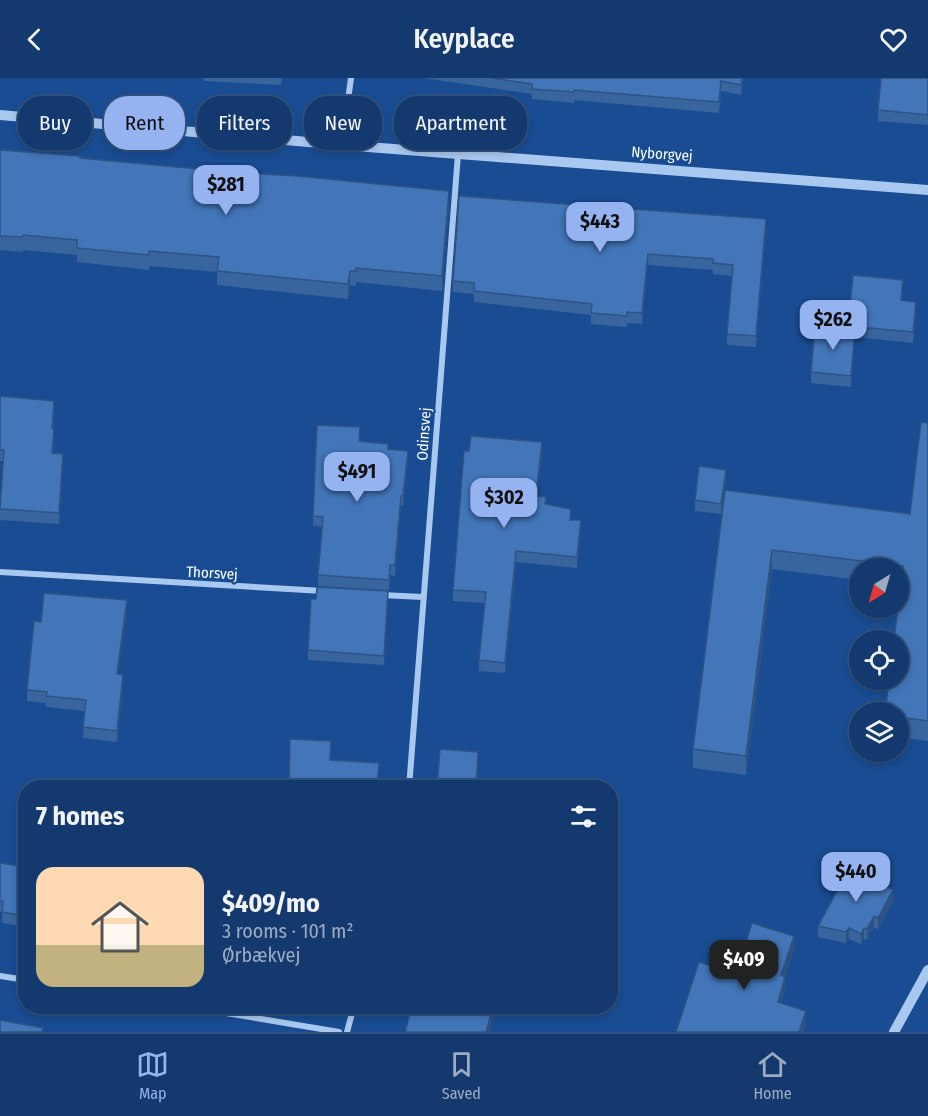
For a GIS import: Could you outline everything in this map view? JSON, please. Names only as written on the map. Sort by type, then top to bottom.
[{"type":"street","points":[[349,96],[351,78]]},
{"type":"street","name":"Nyborgvej","points":[[0,115],[304,142]]},
{"type":"street","name":"Nyborgvej","points":[[382,148],[928,190]]},
{"type":"street","name":"Odinsvej","points":[[410,780],[458,154]]},
{"type":"street","name":"Thorsvej","points":[[0,572],[329,592]]},
{"type":"street","points":[[376,594],[423,597]]},
{"type":"street","points":[[894,1032],[928,970]]},
{"type":"street","points":[[0,976],[18,979]]},
{"type":"street","points":[[232,1014],[339,1032]]},
{"type":"street","points":[[347,1032],[352,1014]]},
{"type":"building","points":[[492,78],[742,78],[741,85],[721,81],[719,102],[574,90],[574,92],[532,89],[532,84]]},
{"type":"building","points":[[881,78],[928,78],[928,115],[878,110]]},
{"type":"building","points":[[0,150],[449,191],[442,276],[356,268],[356,271],[350,271],[348,284],[217,271],[219,257],[149,251],[149,255],[77,248],[77,240],[23,235],[23,237],[0,236]]},
{"type":"building","points":[[459,196],[766,219],[756,336],[727,334],[733,265],[713,263],[713,259],[648,254],[642,313],[627,312],[627,316],[591,313],[592,304],[474,291],[474,283],[453,281]]},
{"type":"building","points":[[853,275],[903,280],[901,300],[916,302],[913,332],[848,326]]},
{"type":"building","points":[[815,326],[855,330],[851,376],[811,372]]},
{"type":"building","points":[[0,396],[54,401],[52,453],[63,454],[59,513],[0,509],[4,450],[0,450]]},
{"type":"building","points":[[921,422],[928,423],[928,721],[909,718],[909,702],[886,702],[888,690],[909,690],[909,630],[895,630],[897,618],[909,618],[909,558],[849,559],[772,550],[746,756],[693,749],[725,490],[910,514]]},
{"type":"building","points":[[317,425],[360,427],[359,441],[388,444],[388,449],[408,451],[403,496],[401,496],[395,565],[390,565],[389,580],[318,575],[323,517],[313,516]]},
{"type":"building","points":[[471,436],[542,442],[536,496],[546,497],[545,504],[571,509],[570,520],[581,520],[577,557],[516,551],[505,663],[479,660],[486,592],[453,590],[464,451],[469,451]]},
{"type":"building","points":[[699,466],[726,470],[721,504],[695,500]]},
{"type":"building","points":[[317,587],[388,591],[384,656],[308,650],[311,599],[316,599]]},
{"type":"building","points":[[44,593],[127,600],[117,674],[123,675],[117,731],[83,727],[86,700],[46,696],[47,692],[27,690],[34,621],[41,622]]},
{"type":"building","points":[[290,739],[331,741],[330,760],[379,763],[378,780],[289,780]]},
{"type":"building","points":[[440,749],[478,752],[476,780],[438,780]]},
{"type":"building","points":[[0,863],[18,866],[18,915],[2,912],[3,901],[0,901]]},
{"type":"building","points":[[850,867],[893,890],[878,918],[874,916],[867,929],[864,928],[861,934],[849,928],[846,932],[818,926]]},
{"type":"building","points":[[752,923],[794,936],[781,975],[785,977],[778,1002],[806,1011],[799,1032],[676,1032],[699,962],[736,974]]},
{"type":"building","points":[[410,1014],[491,1014],[486,1032],[405,1032]]},
{"type":"building","points":[[0,1020],[43,1028],[42,1032],[0,1032]]}]
